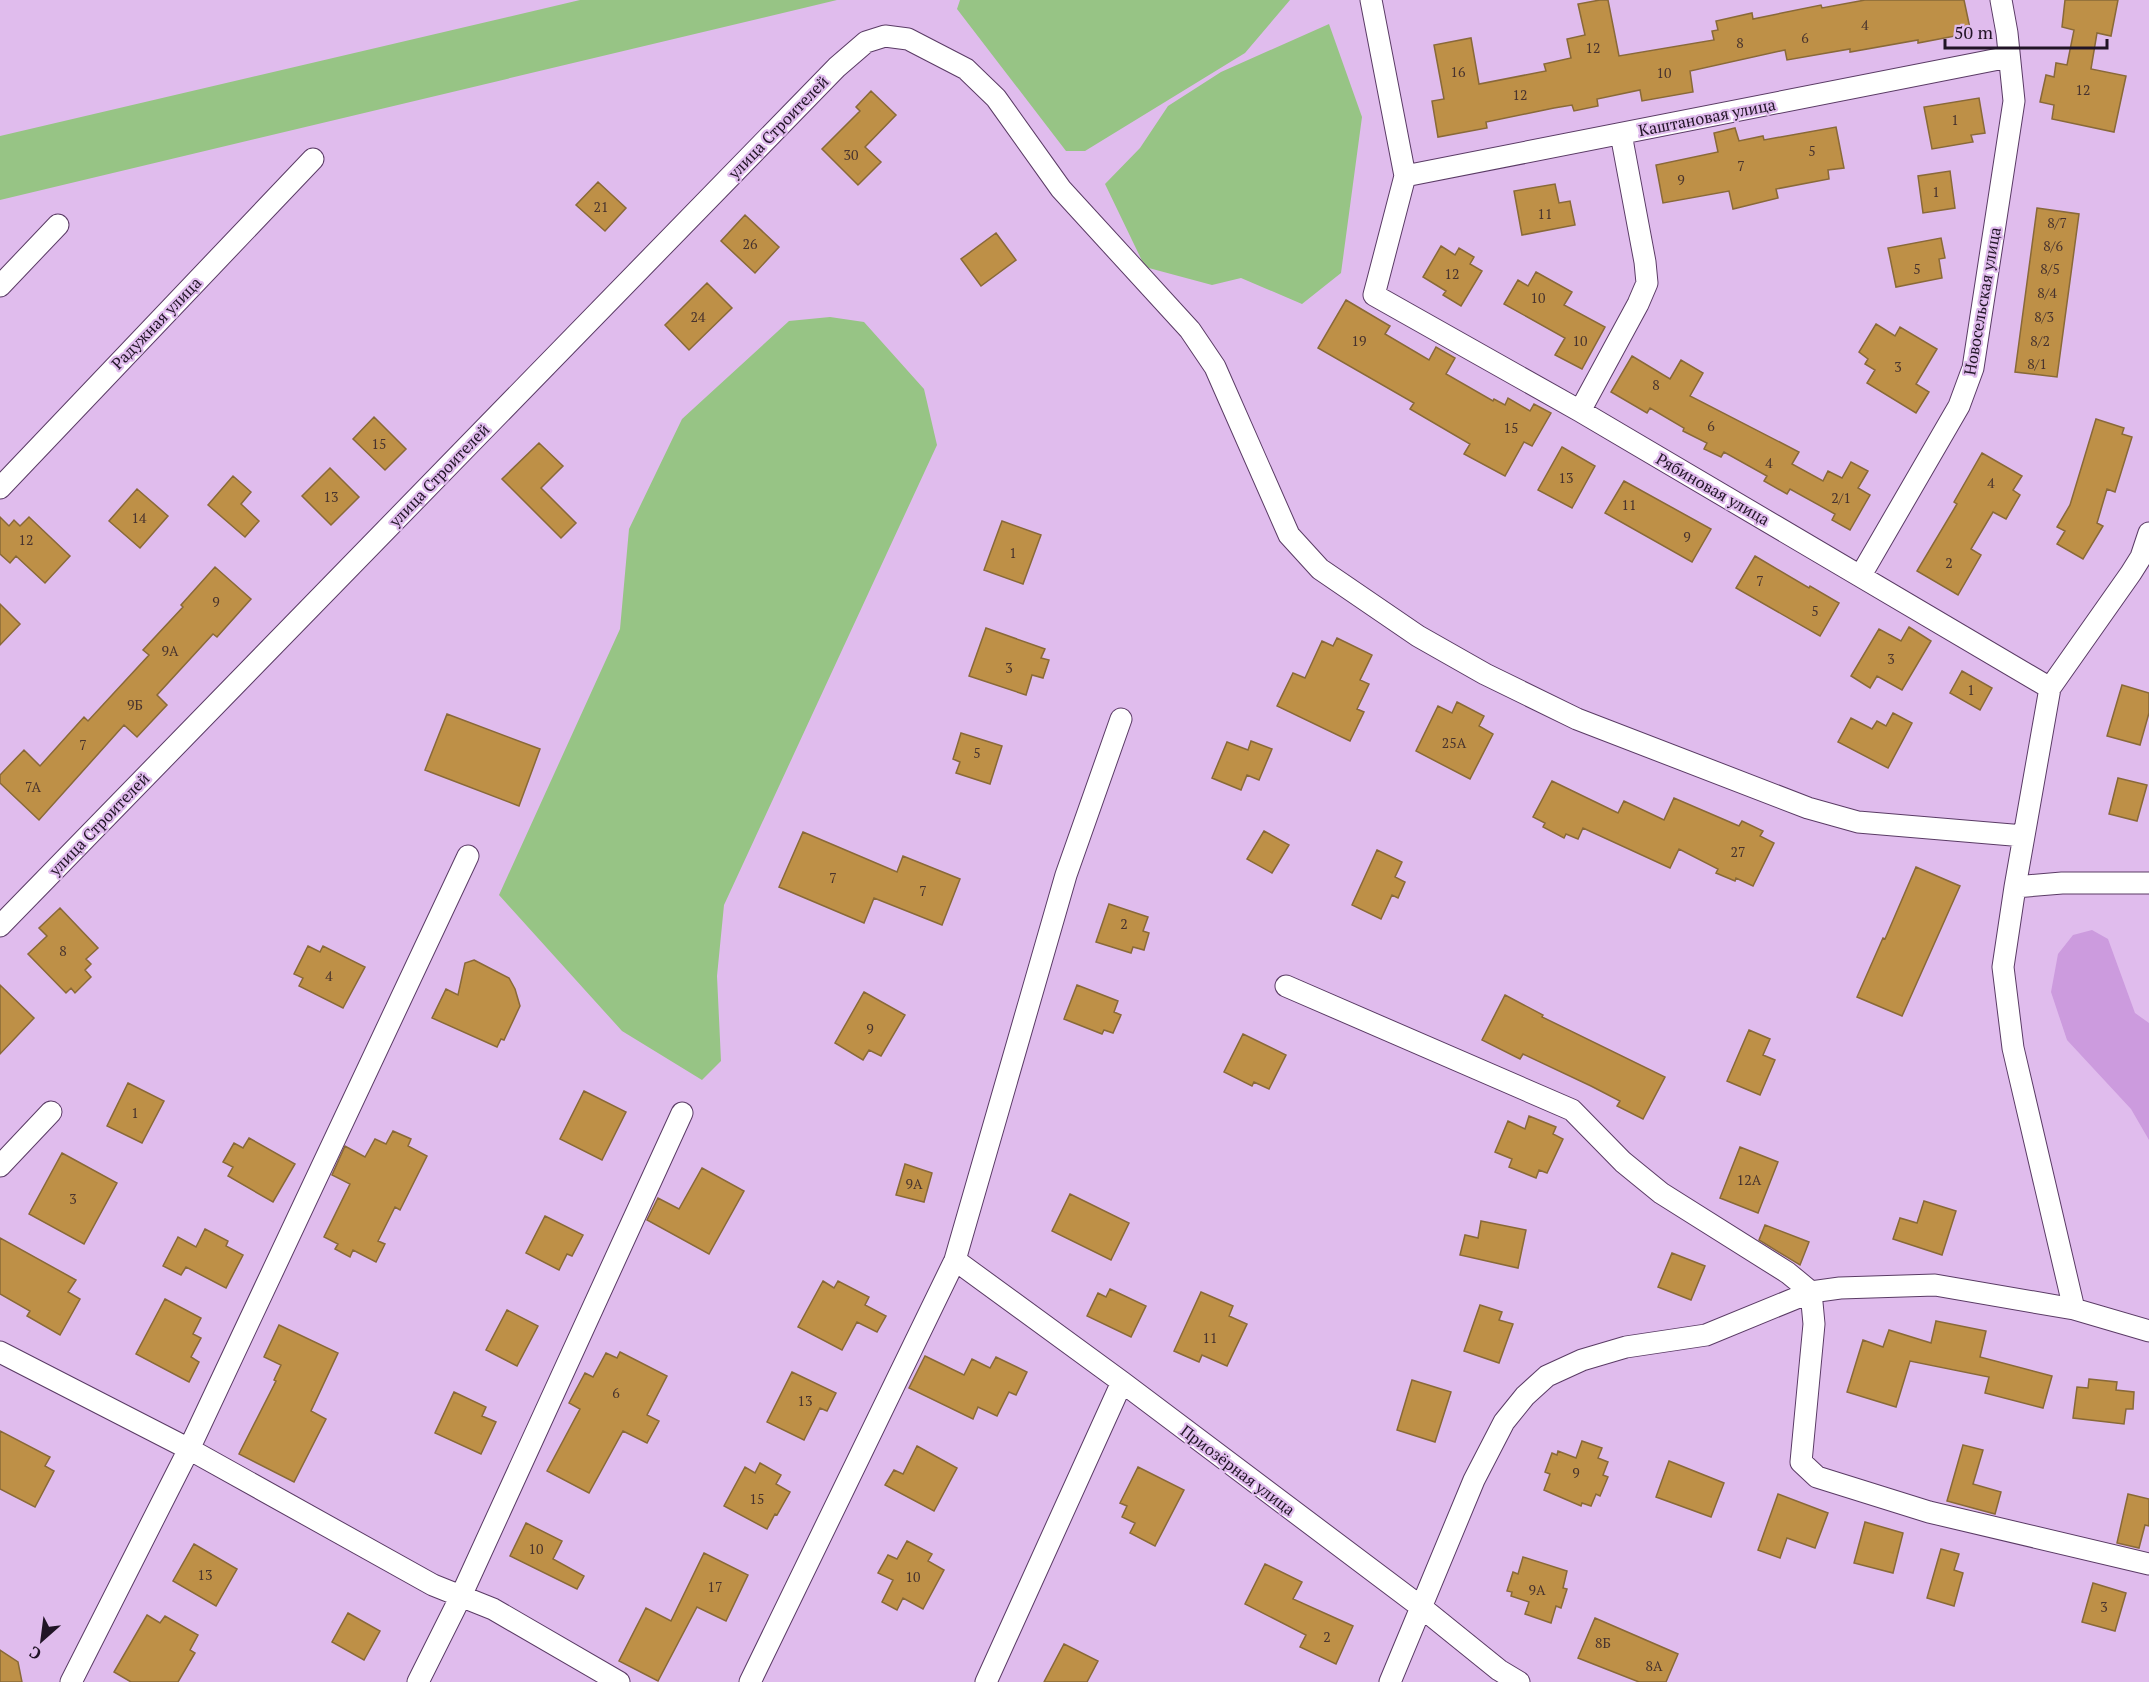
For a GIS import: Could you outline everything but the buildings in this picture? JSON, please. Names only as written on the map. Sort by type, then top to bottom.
[{"type":"street","points":[[1371,0],[1406,176]]},
{"type":"street","name":"Новосельская улица","points":[[1861,575],[1959,406],[1973,368],[2014,101],[2001,0]]},
{"type":"street","name":"улица Строителей","points":[[0,926],[837,67],[866,42],[885,36],[908,39],[966,69],[996,98],[1061,189],[1190,330],[1215,367],[1289,535],[1320,569],[1428,641],[1485,674],[1567,714],[1808,808],[1858,822],[2024,836]]},
{"type":"street","name":"Каштановая улица","points":[[1406,176],[2009,57]]},
{"type":"street","points":[[1580,411],[1647,283],[1621,134]]},
{"type":"street","name":"Радужная улица","points":[[0,488],[313,159]]},
{"type":"street","name":"Рябиновая улица","points":[[1406,176],[1374,295],[1580,411],[2050,688]]},
{"type":"street","points":[[0,286],[58,225]]},
{"type":"street","points":[[2074,1309],[2013,1048],[2003,967],[2050,688],[2131,573],[2141,557],[2149,533]]},
{"type":"street","points":[[750,1682],[955,1260],[1066,876],[1121,718]]},
{"type":"street","points":[[71,1682],[189,1449],[468,856]]},
{"type":"street","points":[[2015,887],[2062,883],[2149,883]]},
{"type":"street","points":[[1286,986],[1572,1110],[1623,1162],[1661,1193],[1788,1273],[1811,1292],[1814,1324],[1801,1462],[1817,1477],[1929,1512],[2149,1564]]},
{"type":"street","points":[[0,1166],[51,1112]]},
{"type":"street","points":[[418,1682],[461,1596],[682,1113]]},
{"type":"street","name":"Приозёрная улица","points":[[955,1260],[1122,1382],[1421,1607],[1499,1670],[1519,1682]]},
{"type":"street","points":[[1390,1682],[1474,1480],[1504,1422],[1525,1396],[1547,1376],[1582,1360],[1626,1347],[1706,1335],[1811,1292],[1840,1288],[1935,1285],[2074,1309],[2149,1331]]},
{"type":"street","points":[[0,1352],[189,1449],[433,1585],[493,1609],[619,1682]]},
{"type":"street","points":[[986,1682],[1122,1382]]},
{"type":"green space","points":[[580,0],[837,0],[0,200],[0,136]]},
{"type":"green space","points":[[960,0],[1290,0],[1245,53],[1085,151],[1066,151],[957,9]]},
{"type":"green space","points":[[1329,24],[1362,117],[1341,273],[1302,304],[1241,278],[1212,285],[1145,267],[1105,184],[1140,148],[1168,106],[1221,72]]},
{"type":"green space","points":[[830,317],[864,322],[924,389],[937,445],[724,905],[717,976],[721,1061],[702,1080],[622,1031],[499,895],[620,629],[629,529],[682,419],[789,321]]},
{"type":"shaded area","points":[[2092,930],[2108,939],[2135,1013],[2149,1023],[2149,1140],[2131,1109],[2067,1040],[2051,992],[2058,954],[2073,935]]}]
